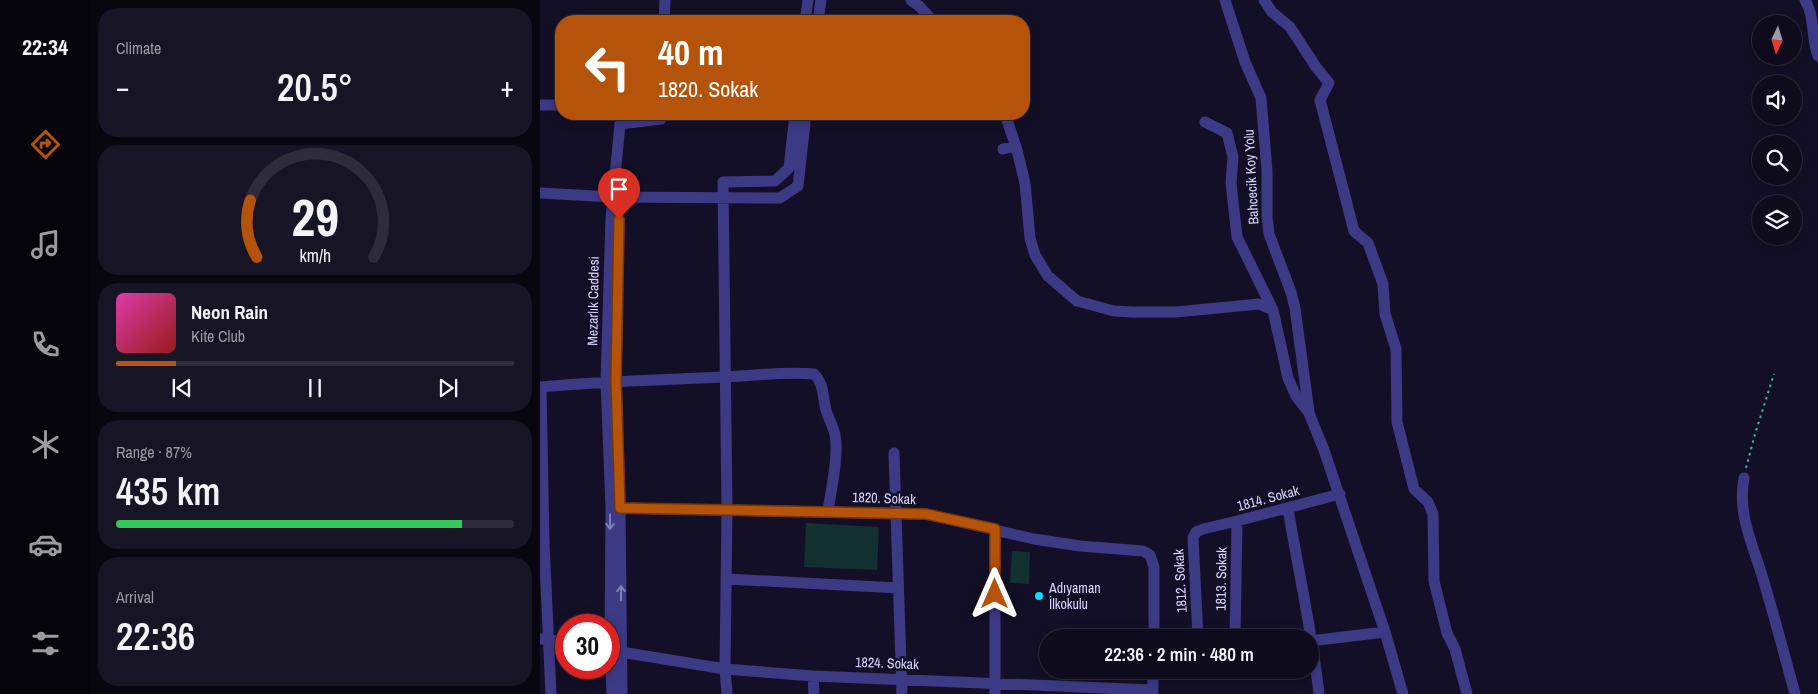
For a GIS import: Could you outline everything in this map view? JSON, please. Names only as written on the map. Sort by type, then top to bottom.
[{"type":"street","points":[[664,15],[665,0]]},
{"type":"street","points":[[806,15],[808,0]]},
{"type":"street","points":[[819,15],[821,0]]},
{"type":"street","points":[[911,0],[927,15]]},
{"type":"street","name":"Bahcecik Koy Yolu","points":[[1225,0],[1245,62],[1260,98],[1267,171],[1269,234],[1295,308],[1309,413]]},
{"type":"street","points":[[1264,0],[1272,12],[1290,27],[1329,83],[1320,100],[1354,231],[1368,243],[1383,284],[1385,314],[1396,349],[1397,422],[1414,488],[1428,502],[1433,514],[1434,581],[1447,633],[1455,649],[1467,694]]},
{"type":"street","points":[[1804,0],[1809,12],[1815,49],[1818,56]]},
{"type":"street","points":[[540,105],[555,105]]},
{"type":"street","name":"Mezarlık Caddesi","points":[[609,614],[611,381],[619,219],[613,197],[620,120]]},
{"type":"street","points":[[727,694],[725,669],[727,509],[723,182],[776,181],[789,168],[794,120]]},
{"type":"street","points":[[540,193],[613,197],[780,198],[798,186],[805,120]]},
{"type":"street","points":[[1007,120],[1025,183],[1030,238],[1035,255],[1048,276],[1064,296],[1114,311],[1176,312],[1260,304],[1273,310]]},
{"type":"street","points":[[1205,122],[1227,133],[1234,157],[1231,183],[1237,237],[1273,310],[1288,378],[1296,396],[1309,413],[1340,494],[1403,694]]},
{"type":"street","points":[[1002,149],[1016,146]]},
{"type":"street","points":[[551,694],[545,639],[541,387],[611,381],[726,377],[796,372],[814,374],[818,378],[825,398],[825,406],[835,435],[836,447],[828,511]]},
{"type":"street","name":"Mezarlık Caddesi","points":[[611,381],[620,508],[622,694]]},
{"type":"street","points":[[894,453],[902,694]]},
{"type":"street","points":[[1744,478],[1741,492],[1746,527],[1764,579],[1795,694]]},
{"type":"street","name":"1814. Sokak","points":[[1203,528],[1237,522],[1340,494]]},
{"type":"street","name":"1820. Sokak","points":[[620,508],[926,514],[1034,539],[1143,551],[1150,555],[1154,567],[1154,629]]},
{"type":"street","points":[[1288,508],[1309,629]]},
{"type":"street","name":"1813. Sokak","points":[[1235,629],[1237,522]]},
{"type":"street","name":"1812. Sokak","points":[[1198,629],[1193,538],[1196,532],[1203,528]]},
{"type":"street","points":[[995,529],[995,688]]},
{"type":"street","points":[[727,580],[898,588]]},
{"type":"street","points":[[1319,640],[1384,632]]},
{"type":"street","name":"1824. Sokak","points":[[621,652],[725,669],[813,676],[902,679],[995,688],[1153,692]]},
{"type":"street","points":[[813,676],[814,694]]},
{"type":"street","name":"Mezarlık Caddesi","points":[[611,679],[612,694]]},
{"type":"street","points":[[1153,692],[1154,679]]},
{"type":"street","points":[[1317,679],[1319,694]]},
{"type":"path","points":[[1744,478],[1754,434],[1774,374]]},
{"type":"green space","points":[[806,523],[879,527],[877,570],[804,567]]},
{"type":"green space","points":[[1012,551],[1030,552],[1029,584],[1010,583]]},
{"type":"place","name":"Adıyaman İlkokulu","points":[[1039,596]]},
{"type":"route","points":[[619,219],[616,380],[620,508],[926,514],[995,529],[995,594]]}]
